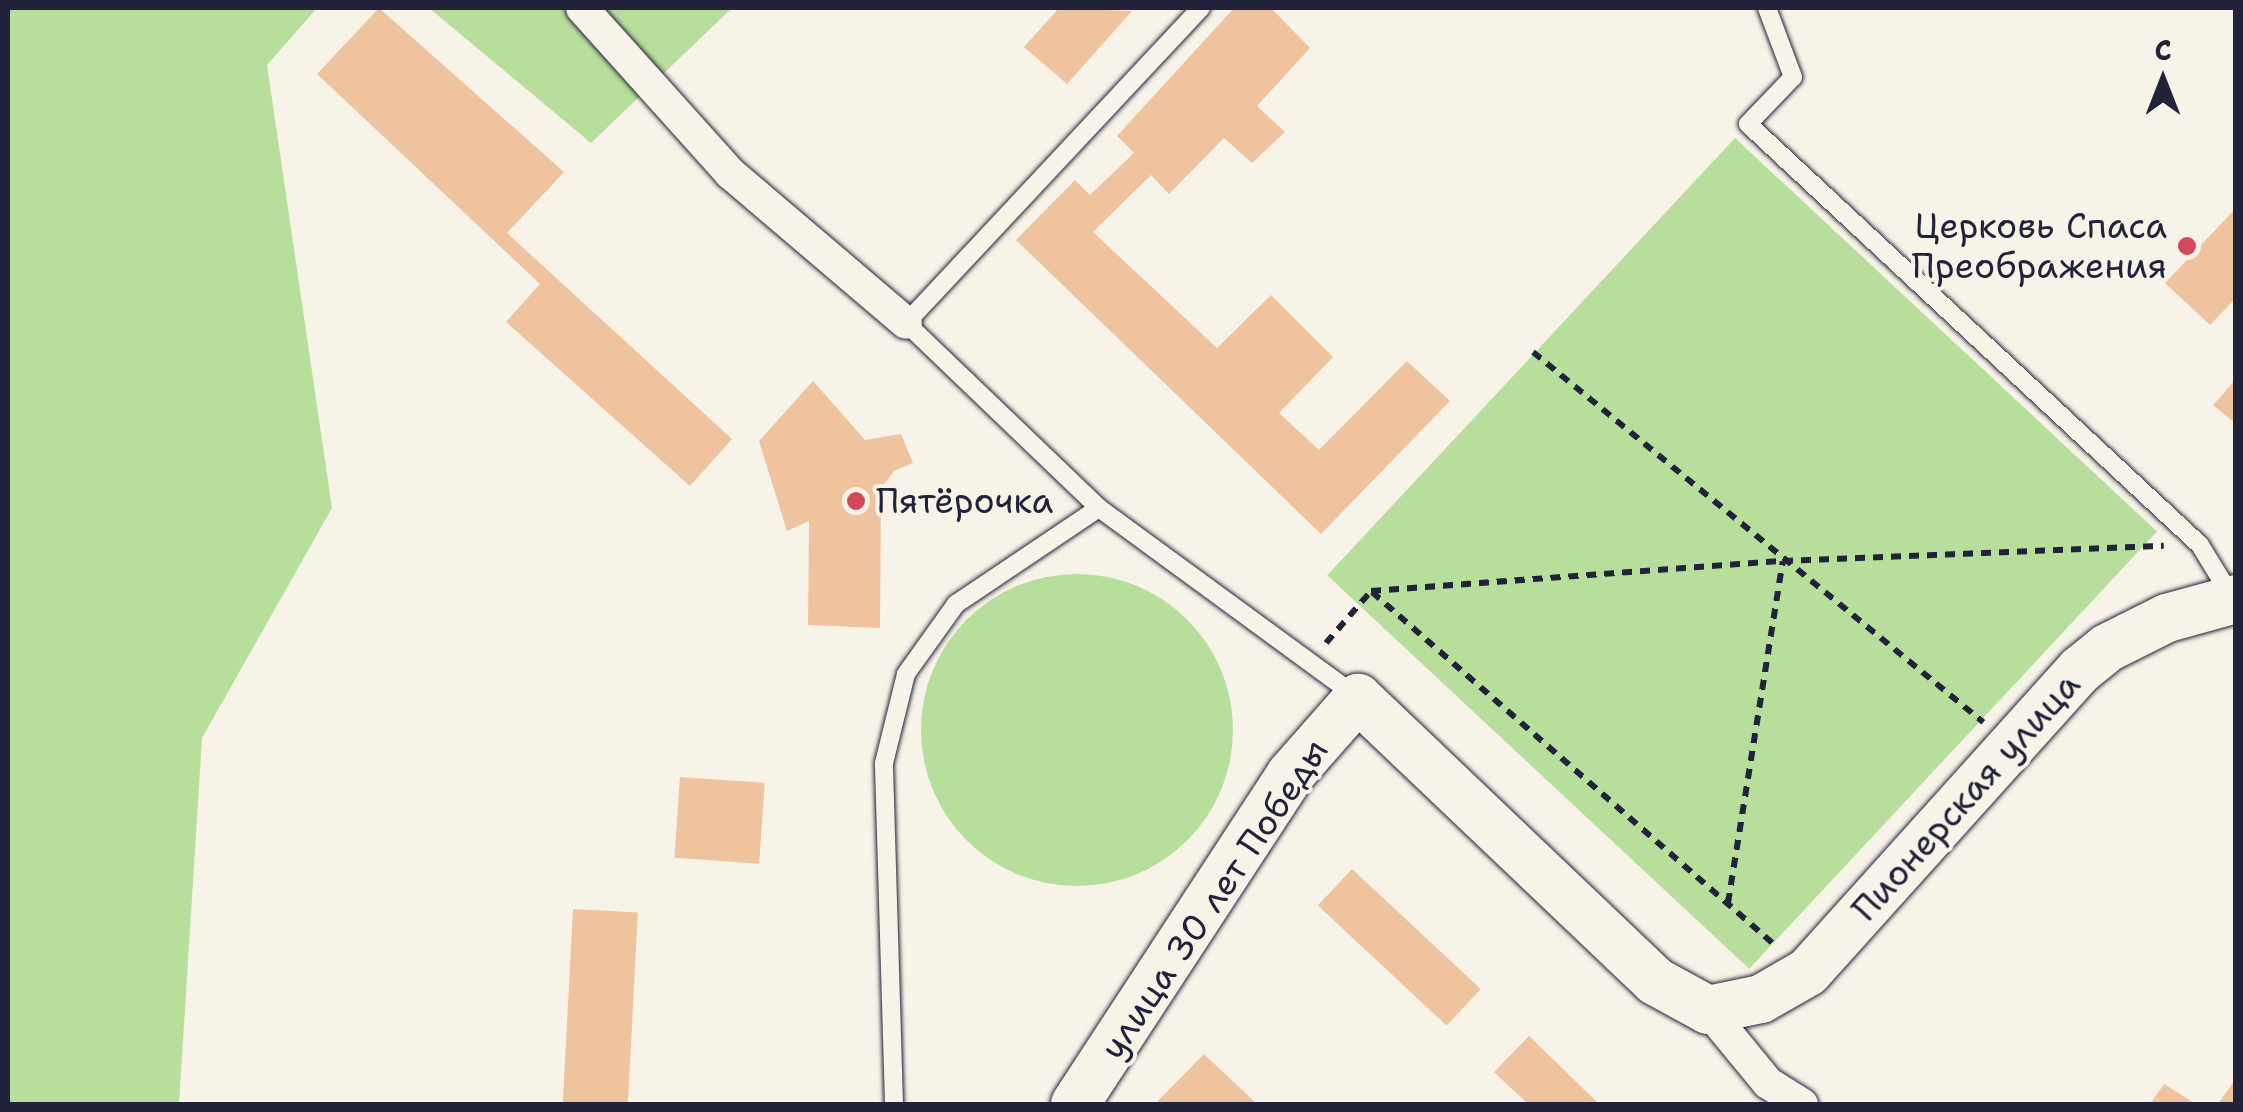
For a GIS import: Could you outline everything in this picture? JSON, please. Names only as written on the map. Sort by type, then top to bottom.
[{"type":"main road","name":"Пионерская улица","points":[[1708,1010],[1761,1000],[1808,972],[2011,745],[2107,648],[2167,618],[2234,600]]},
{"type":"main road","points":[[1358,698],[1656,981],[1708,1010]]},
{"type":"main road","name":"улица 30 лет Победы","points":[[1075,1104],[1290,775],[1358,698]]},
{"type":"street","points":[[582,8],[730,172],[906,323]]},
{"type":"street","points":[[1708,1010],[1771,1094],[1802,1104]]},
{"type":"lane","points":[[1201,8],[906,323],[1100,508],[1358,698]]},
{"type":"lane","points":[[1767,8],[1793,77],[1748,124],[2200,544],[2234,600]]},
{"type":"lane","points":[[894,1104],[884,764],[906,674],[956,604],[1100,508]]},
{"type":"path","points":[[1534,352],[2011,745]]},
{"type":"path","points":[[1309,662],[1371,591],[1784,561],[2200,544]]},
{"type":"path","points":[[1728,904],[1784,561]]},
{"type":"path","points":[[1371,591],[1808,972]]},
{"type":"green space","points":[[8,8],[317,8],[267,65],[332,508],[202,738],[179,1104],[8,1104]]},
{"type":"green space","points":[[429,8],[732,8],[591,143]]},
{"type":"green space","points":[[1735,138],[2157,532],[1749,969],[1327,575]]},
{"type":"green space","points":[[1092,574],[1137,585],[1188,619],[1222,670],[1233,730],[1222,790],[1188,841],[1137,875],[1092,886],[1062,886],[1032,880],[1003,868],[956,829],[939,804],[927,775],[921,715],[927,685],[939,656],[978,609],[1003,592],[1032,580]]},
{"type":"building","points":[[379,8],[564,172],[507,233],[732,439],[690,486],[506,322],[540,284],[317,74]]},
{"type":"building","points":[[1059,8],[1132,11],[1067,84],[1024,47]]},
{"type":"building","points":[[1234,8],[1271,8],[1310,48],[1257,106],[1285,132],[1252,163],[1224,138],[1169,194],[1151,175],[1093,232],[1217,348],[1271,295],[1333,357],[1279,413],[1319,450],[1407,361],[1450,401],[1321,534],[1016,240],[1075,180],[1090,195],[1134,153],[1117,136]]},
{"type":"building","points":[[2236,208],[2236,298],[2210,325],[2165,283]]},
{"type":"building","points":[[2236,379],[2236,424],[2213,405]]},
{"type":"building","points":[[813,381],[865,440],[901,434],[913,463],[894,471],[881,488],[880,628],[808,625],[809,521],[787,531],[759,441]]},
{"type":"building","points":[[680,777],[765,783],[759,864],[674,858]]},
{"type":"building","points":[[1352,869],[1481,989],[1447,1026],[1318,906]]},
{"type":"building","points":[[573,909],[638,912],[628,1104],[563,1104]]},
{"type":"building","points":[[1529,1036],[1599,1104],[1528,1104],[1494,1072]]},
{"type":"building","points":[[1204,1054],[1257,1104],[1155,1104]]},
{"type":"building","points":[[2236,1078],[2236,1104],[2218,1104]]},
{"type":"building","points":[[2164,1084],[2196,1104],[2150,1104]]},
{"type":"place","name":"Церковь Спаса Преображения","points":[[2187,246]]},
{"type":"place","name":"Пятёрочка","points":[[856,501]]}]
